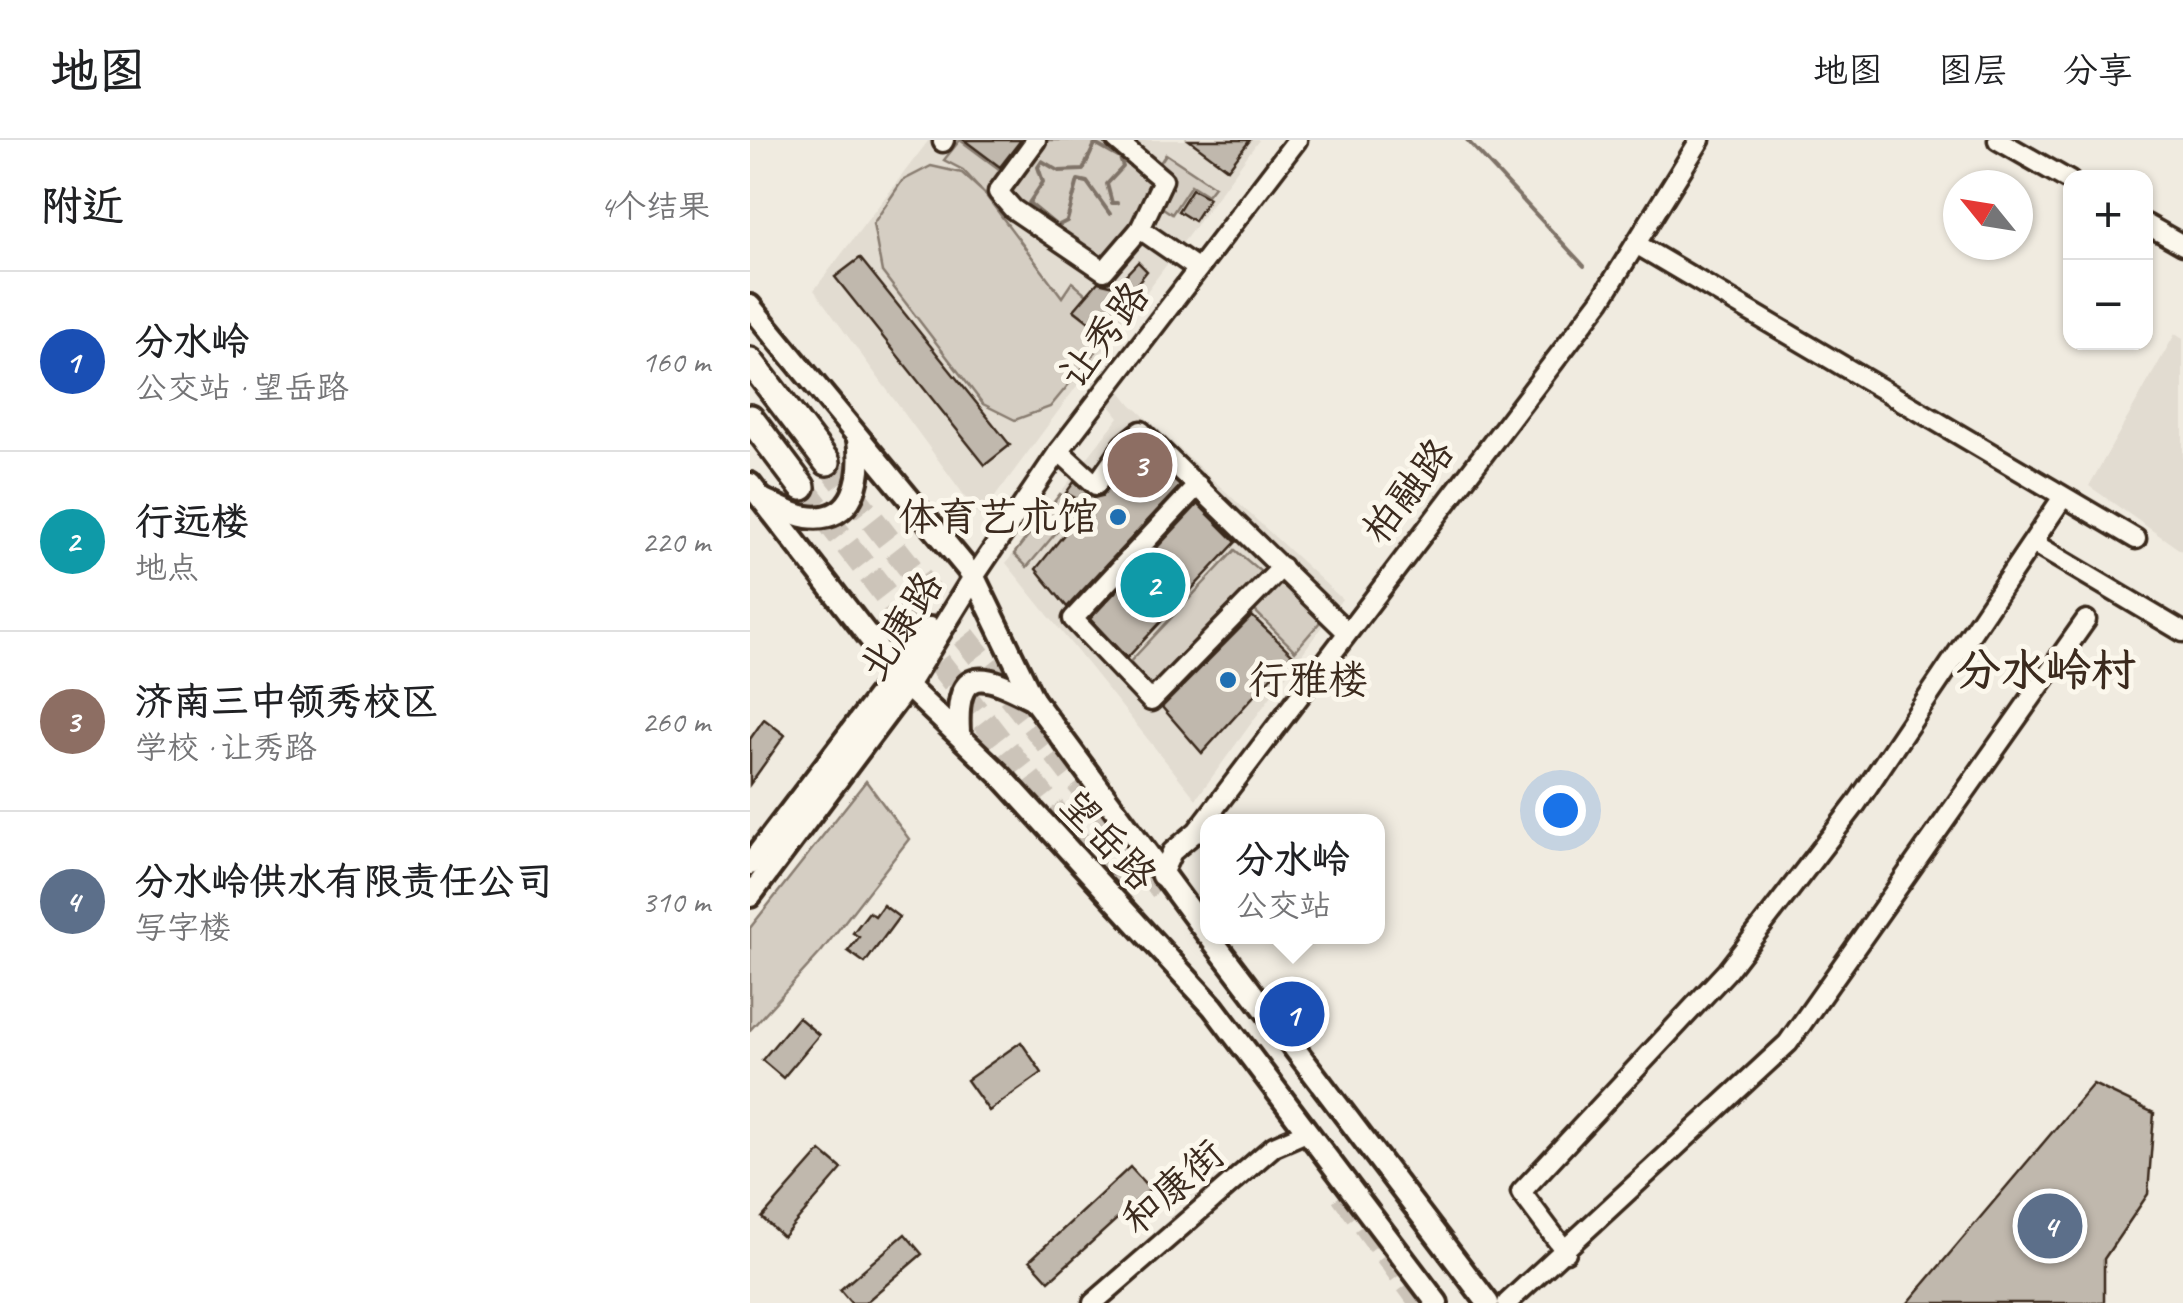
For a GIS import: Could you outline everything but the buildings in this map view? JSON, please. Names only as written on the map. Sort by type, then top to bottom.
[{"type":"highway","points":[[750,362],[826,462]]},
{"type":"highway","points":[[750,418],[802,487]]},
{"type":"main road","name":"望岳路","points":[[750,306],[974,577],[1032,699],[1200,926]]},
{"type":"main road","points":[[755,491],[806,517],[829,516],[848,505],[859,485],[858,439]]},
{"type":"main road","name":"望岳路","points":[[755,491],[900,678],[959,732],[1212,1007],[1436,1303]]},
{"type":"main road","name":"北康路","points":[[750,896],[974,577]]},
{"type":"main road","points":[[959,732],[958,704],[966,684],[979,677],[995,679],[1032,699]]},
{"type":"main road","name":"北康路","points":[[750,864],[900,678]]},
{"type":"main road","name":"望岳路","points":[[1214,944],[1403,1186],[1488,1303]]},
{"type":"street","points":[[1036,140],[998,192],[1013,209],[1104,271],[1140,230],[1163,180],[1116,140]]},
{"type":"street","name":"让秀路","points":[[974,577],[1059,451],[1297,140]]},
{"type":"street","name":"柏融路","points":[[1211,814],[1601,300],[1700,140]]},
{"type":"street","points":[[1998,140],[2063,178]]},
{"type":"street","points":[[2153,228],[2183,246]]},
{"type":"street","points":[[1140,230],[1198,269]]},
{"type":"street","points":[[1636,244],[2136,540]]},
{"type":"street","points":[[1059,451],[1096,486],[1124,445],[1141,431],[1346,631]]},
{"type":"street","points":[[1198,485],[1073,619],[1152,701],[1282,567]]},
{"type":"street","points":[[1566,1252],[1521,1192],[1727,971],[1856,804],[2063,496]]},
{"type":"street","points":[[2033,543],[2183,632]]},
{"type":"street","points":[[1507,1303],[1788,1043],[2086,620]]},
{"type":"street","name":"柏融路","points":[[1161,876],[1172,852],[1200,828]]},
{"type":"street","name":"和康街","points":[[1093,1303],[1274,1146],[1304,1133]]},
{"type":"shaded area","points":[[929,140],[1259,140],[1096,360],[1131,404],[1342,599],[1196,799],[1006,563],[1119,417],[1085,375],[980,517],[814,290]]},
{"type":"shaded area","points":[[960,140],[999,169],[995,193],[1012,214],[1009,220],[963,170],[944,160]]},
{"type":"shaded area","points":[[1044,140],[1101,140],[1157,185],[1104,267],[1012,199],[1010,187]]},
{"type":"shaded area","points":[[1166,154],[1214,186],[1207,195],[1191,185],[1172,214],[1154,202],[1156,169]]},
{"type":"shaded area","points":[[931,166],[962,173],[984,193],[1062,297],[1072,282],[1087,295],[1075,311],[1108,337],[1050,407],[1015,420],[983,404],[882,272],[873,224],[902,181]]},
{"type":"shaded area","points":[[2175,334],[2183,339],[2183,552],[2089,486]]},
{"type":"shaded area","points":[[1060,494],[1077,508],[1027,567],[1014,554]]},
{"type":"shaded area","points":[[1235,550],[1267,577],[1151,694],[1127,665]]},
{"type":"shaded area","points":[[1283,574],[1326,615],[1295,651],[1254,610]]},
{"type":"shaded area","points":[[866,781],[909,839],[821,952],[750,1030],[750,928]]},
{"type":"waterway","points":[[1467,140],[1584,266]]},
{"type":"waterway","points":[[1110,214],[1087,182],[1078,180],[1067,221],[1057,226],[1029,203],[1043,182],[1038,167],[1042,161],[1059,171],[1083,170],[1095,144],[1120,158],[1123,167],[1107,184],[1112,203],[1117,203]]},
{"type":"tunnel","points":[[827,462],[1165,893]]},
{"type":"tunnel","points":[[802,487],[1118,893]]},
{"type":"tunnel","points":[[1343,1194],[1422,1303]]},
{"type":"place","name":"济南三中领秀校区","points":[[1140,465]]},
{"type":"place","name":"体育艺术馆","points":[[1118,517]]},
{"type":"place","name":"行远楼","points":[[1153,585]]},
{"type":"place","name":"行雅楼","points":[[1228,680]]},
{"type":"place","name":"分水岭","points":[[1292,1014]]},
{"type":"place","name":"分水岭供水有限责任公司","points":[[2050,1226]]},
{"type":"district","name":"分水岭村","points":[[2046,670]]}]
